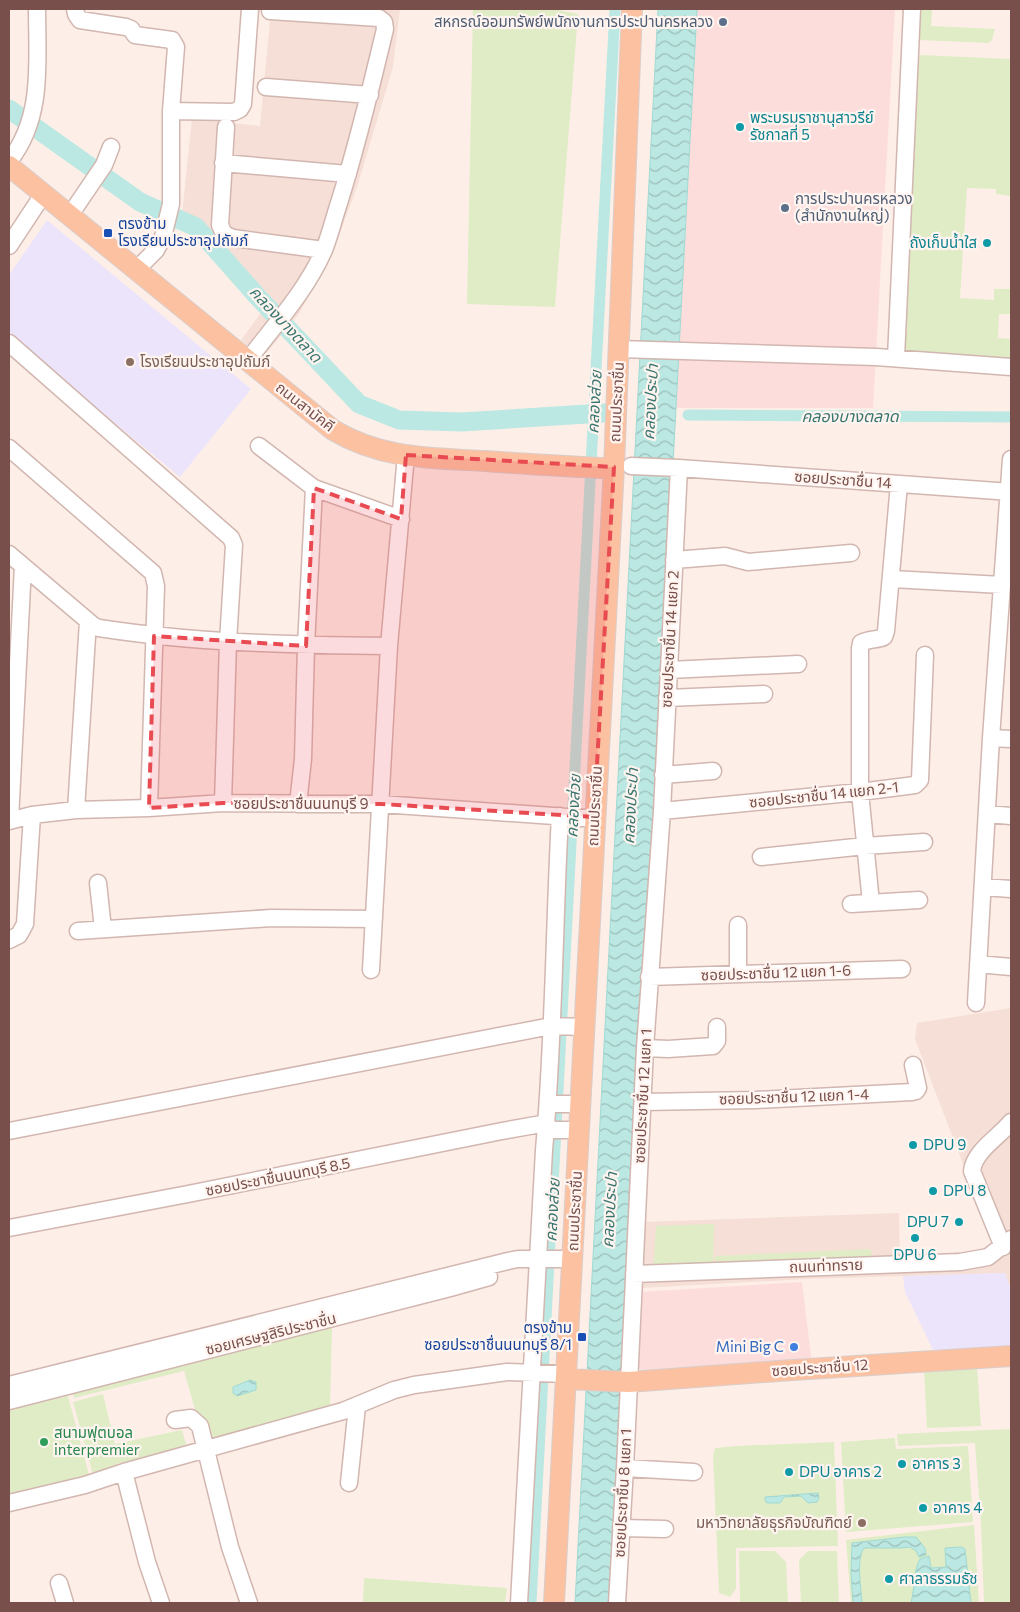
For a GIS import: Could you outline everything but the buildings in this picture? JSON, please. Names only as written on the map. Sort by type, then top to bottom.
[{"type":"main road","name":"ถนนประชาชื่น","points":[[554,1603],[555,1375],[548,1259],[558,1129],[578,1027],[588,818],[626,349],[632,9]]},
{"type":"main road","name":"ถนนสามัคคี","points":[[9,166],[333,430],[364,446],[406,456],[574,467],[615,467]]},
{"type":"main road","name":"ซอยประชาชื่น 12","points":[[555,1375],[628,1382],[1011,1356]]},
{"type":"street","points":[[9,161],[20,147],[27,130],[37,85],[36,9]]},
{"type":"street","points":[[75,9],[80,20],[126,27],[131,29],[135,35],[172,40],[176,47],[171,111],[171,204],[163,237],[156,250],[136,270]]},
{"type":"street","points":[[171,111],[234,112],[240,109],[243,104],[250,9]]},
{"type":"street","points":[[896,358],[912,9]]},
{"type":"street","points":[[255,350],[287,311],[324,250],[370,95],[385,29],[384,22],[379,18],[270,11]]},
{"type":"street","points":[[266,87],[370,95]]},
{"type":"street","points":[[226,127],[220,225],[224,234],[233,238],[324,250]]},
{"type":"street","points":[[70,215],[104,165],[111,147]]},
{"type":"street","points":[[223,163],[348,174]]},
{"type":"street","points":[[9,246],[44,193]]},
{"type":"street","points":[[9,343],[231,538],[234,545],[222,803]]},
{"type":"street","points":[[626,349],[896,358],[1011,367]]},
{"type":"street","points":[[259,446],[314,488],[402,519]]},
{"type":"street","points":[[9,448],[153,573],[156,586],[149,808]]},
{"type":"street","points":[[371,970],[390,646],[406,456]]},
{"type":"street","points":[[976,1003],[991,738],[1011,459]]},
{"type":"street","name":"ซอยประชาชื่น 14","points":[[615,467],[677,468],[1010,492]]},
{"type":"street","name":"ซอยประชาชื่น 14 แยก 2","points":[[662,810],[677,468]]},
{"type":"street","points":[[871,903],[860,792],[860,648],[861,643],[866,640],[884,637],[892,579],[899,484]]},
{"type":"street","points":[[298,804],[303,759],[306,646],[314,488]]},
{"type":"street","points":[[674,560],[725,556],[748,562],[851,553]]},
{"type":"street","points":[[9,554],[88,621],[99,628],[154,636],[228,642],[306,646],[390,646]]},
{"type":"street","points":[[10,821],[23,566]]},
{"type":"street","points":[[892,579],[1002,585]]},
{"type":"street","points":[[76,810],[88,621]]},
{"type":"street","name":"ซอยประชาชื่น 14 แยก 2-1","points":[[662,810],[916,785],[920,780],[925,655]]},
{"type":"street","points":[[669,670],[798,664]]},
{"type":"street","points":[[667,698],[764,694]]},
{"type":"street","points":[[991,738],[1011,739]]},
{"type":"street","points":[[664,775],[713,770]]},
{"type":"street","name":"ซอยประชาชื่นนนทบุรี 9","points":[[10,821],[32,815],[76,810],[222,803],[381,804],[588,818]]},
{"type":"street","name":"ซอยประชาชื่น 12 แยก 1","points":[[628,1382],[649,977],[662,810]]},
{"type":"street","points":[[987,814],[1011,816]]},
{"type":"street","points":[[9,940],[19,935],[25,924],[32,815]]},
{"type":"street","points":[[519,1603],[555,1375],[548,1259],[558,1129],[562,1104],[552,1026],[562,816]]},
{"type":"street","points":[[761,857],[924,842]]},
{"type":"street","points":[[98,883],[103,929]]},
{"type":"street","points":[[983,887],[1011,889]]},
{"type":"street","points":[[851,904],[919,900]]},
{"type":"street","points":[[78,930],[271,918],[374,919]]},
{"type":"street","points":[[738,925],[738,974]]},
{"type":"street","points":[[978,964],[1011,967]]},
{"type":"street","name":"ซอยประชาชื่น 12 แยก 1-6","points":[[649,977],[902,970]]},
{"type":"street","points":[[9,1131],[552,1026],[578,1027]]},
{"type":"street","points":[[645,1048],[668,1049],[713,1046],[717,1041],[717,1027]]},
{"type":"street","name":"ซอยประชาชื่น 12 แยก 1-4","points":[[643,1102],[756,1100],[912,1092],[918,1088],[913,1065]]},
{"type":"street","points":[[1007,1243],[972,1172],[977,1157],[1011,1122]]},
{"type":"street","name":"ซอยประชาชื่นนนทบุรี 8.5","points":[[9,1228],[198,1193],[502,1131],[558,1129]]},
{"type":"street","name":"ถนนท่าทราย","points":[[634,1274],[960,1262],[983,1259],[992,1255],[1007,1243]]},
{"type":"street","name":"ซอยเศรษฐสิริประชาชื่น","points":[[9,1385],[508,1261],[548,1259]]},
{"type":"street","name":"ซอยเศรษฐสิริประชาชื่น","points":[[9,1401],[450,1288],[548,1259]]},
{"type":"street","points":[[9,1503],[85,1484],[357,1406],[394,1390],[414,1385],[482,1375],[555,1375]]},
{"type":"street","name":"ซอยประชาชื่น 8 แยก 1","points":[[617,1603],[628,1382]]},
{"type":"street","points":[[349,1483],[357,1406]]},
{"type":"street","points":[[175,1420],[191,1418],[200,1426],[230,1547],[249,1603]]},
{"type":"street","points":[[625,1468],[694,1472]]},
{"type":"street","points":[[124,1472],[147,1562],[161,1603]]},
{"type":"street","points":[[621,1528],[664,1528]]},
{"type":"street","points":[[59,1583],[65,1603]]},
{"type":"highlighted area","points":[[406,455],[614,467],[594,817],[381,804],[223,803],[149,808],[154,636],[306,646],[314,488],[401,519]]},
{"type":"shaded area","points":[[271,9],[400,9],[393,67],[357,187],[333,251],[299,314],[262,358],[241,340],[272,298],[199,219],[182,214],[192,119],[260,126]]},
{"type":"shaded area","name":"การประปานครหลวง (สำนักงานใหญ่)","points":[[697,9],[895,9],[873,408],[676,408]]},
{"type":"shaded area","name":"โรงเรียนประชาอุปถัมภ์","points":[[47,220],[251,389],[180,477],[9,336],[9,275]]},
{"type":"shaded area","points":[[1011,1008],[1011,1290],[1005,1273],[807,1279],[642,1288],[643,1222],[899,1213],[900,1262],[981,1255],[993,1242],[915,1039],[917,1023]]},
{"type":"shaded area","points":[[1005,1273],[1011,1290],[1011,1351],[936,1356],[905,1292],[903,1276]]},
{"type":"shaded area","points":[[802,1282],[812,1364],[647,1375],[638,1367],[640,1292]]},
{"type":"green space","points":[[473,9],[558,10],[578,14],[555,307],[467,304]]},
{"type":"green space","points":[[917,9],[932,9],[931,26],[995,29],[992,40],[989,43],[920,40],[916,35]]},
{"type":"green space","points":[[921,55],[1011,59],[1011,196],[996,194],[996,189],[967,188],[960,298],[994,300],[994,289],[1011,289],[1011,314],[999,314],[998,338],[1011,339],[1011,359],[913,355],[904,348],[915,64]]},
{"type":"green space","points":[[714,1224],[713,1269],[653,1271],[656,1226]]},
{"type":"green space","points":[[871,1249],[872,1261],[715,1269],[715,1256]]},
{"type":"green space","points":[[332,1327],[330,1408],[204,1441],[184,1371],[74,1398],[72,1391]]},
{"type":"green space","points":[[977,1366],[981,1426],[927,1428],[924,1368]]},
{"type":"green space","points":[[103,1394],[115,1444],[182,1430],[187,1447],[116,1464],[116,1474],[94,1478],[73,1402]]},
{"type":"green space","name":"สนามฟุตบอล interpremier","points":[[68,1396],[89,1475],[9,1494],[9,1410]]},
{"type":"green space","points":[[1011,1429],[1011,1603],[984,1603],[975,1443],[898,1446],[897,1434]]},
{"type":"green space","points":[[895,1438],[896,1449],[968,1446],[973,1522],[846,1532],[841,1442]]},
{"type":"green space","points":[[834,1442],[838,1546],[736,1548],[736,1589],[730,1597],[719,1593],[713,1456],[715,1448]]},
{"type":"green space","points":[[974,1525],[979,1603],[851,1603],[846,1540]]},
{"type":"green space","points":[[739,1551],[775,1551],[786,1562],[788,1603],[740,1603]]},
{"type":"green space","points":[[808,1551],[837,1551],[839,1603],[801,1603],[799,1560]]},
{"type":"green space","points":[[364,1578],[507,1588],[505,1603],[363,1603]]},
{"type":"water","name":"คลองประปา","points":[[658,9],[697,9],[613,1603],[575,1603]]},
{"type":"water","points":[[250,1380],[256,1382],[256,1390],[237,1396],[233,1393],[233,1387]]},
{"type":"water","points":[[818,1493],[819,1498],[817,1502],[808,1503],[801,1496],[784,1497],[780,1503],[767,1503],[765,1500],[765,1497]]},
{"type":"water","points":[[916,1537],[925,1548],[926,1555],[919,1557],[916,1551],[910,1547],[864,1548],[860,1559],[862,1603],[853,1603],[852,1543]]},
{"type":"water","points":[[961,1547],[965,1549],[971,1603],[911,1603],[916,1569],[920,1559],[929,1556],[931,1568],[946,1567],[945,1548]]},
{"type":"waterway","name":"คลองส่วย","points":[[531,1603],[615,9]]},
{"type":"waterway","name":"คลองบางตลาด","points":[[9,109],[140,202],[196,227],[256,295],[359,404],[399,420],[462,422],[603,413]]},
{"type":"waterway","name":"คลองบางตลาด","points":[[688,415],[1011,417]]},
{"type":"place","name":"สหกรณ์ออมทรัพย์พนักงานการประปานครหลวง","points":[[723,22]]},
{"type":"place","name":"พระบรมราชานุสาวรีย์ รัชกาลที่ 5","points":[[740,127]]},
{"type":"place","name":"การประปานครหลวง (สำนักงานใหญ่)","points":[[785,208]]},
{"type":"place","name":"ตรงข้าม โรงเรียนประชาอุปถัมภ์","points":[[108,233]]},
{"type":"place","name":"ถังเก็บน้ำใส","points":[[987,243]]},
{"type":"place","name":"โรงเรียนประชาอุปถัมภ์","points":[[130,362]]},
{"type":"place","name":"DPU 9","points":[[913,1145]]},
{"type":"place","name":"DPU 8","points":[[933,1191]]},
{"type":"place","name":"DPU 7","points":[[959,1222]]},
{"type":"place","name":"DPU 6","points":[[915,1238]]},
{"type":"place","name":"ตรงข้าม ซอยประชาชื่นนนทบุรี 8/1","points":[[582,1337]]},
{"type":"place","name":"Mini Big C","points":[[794,1347]]},
{"type":"place","name":"สนามฟุตบอล interpremier","points":[[44,1442]]},
{"type":"place","name":"อาคาร 3","points":[[902,1464]]},
{"type":"place","name":"DPU อาคาร 2","points":[[789,1472]]},
{"type":"place","name":"อาคาร 4","points":[[923,1508]]},
{"type":"place","name":"มหาวิทยาลัยธุรกิจบัณฑิตย์","points":[[862,1523]]},
{"type":"place","name":"ศาลาธรรมธัช","points":[[889,1579]]}]
